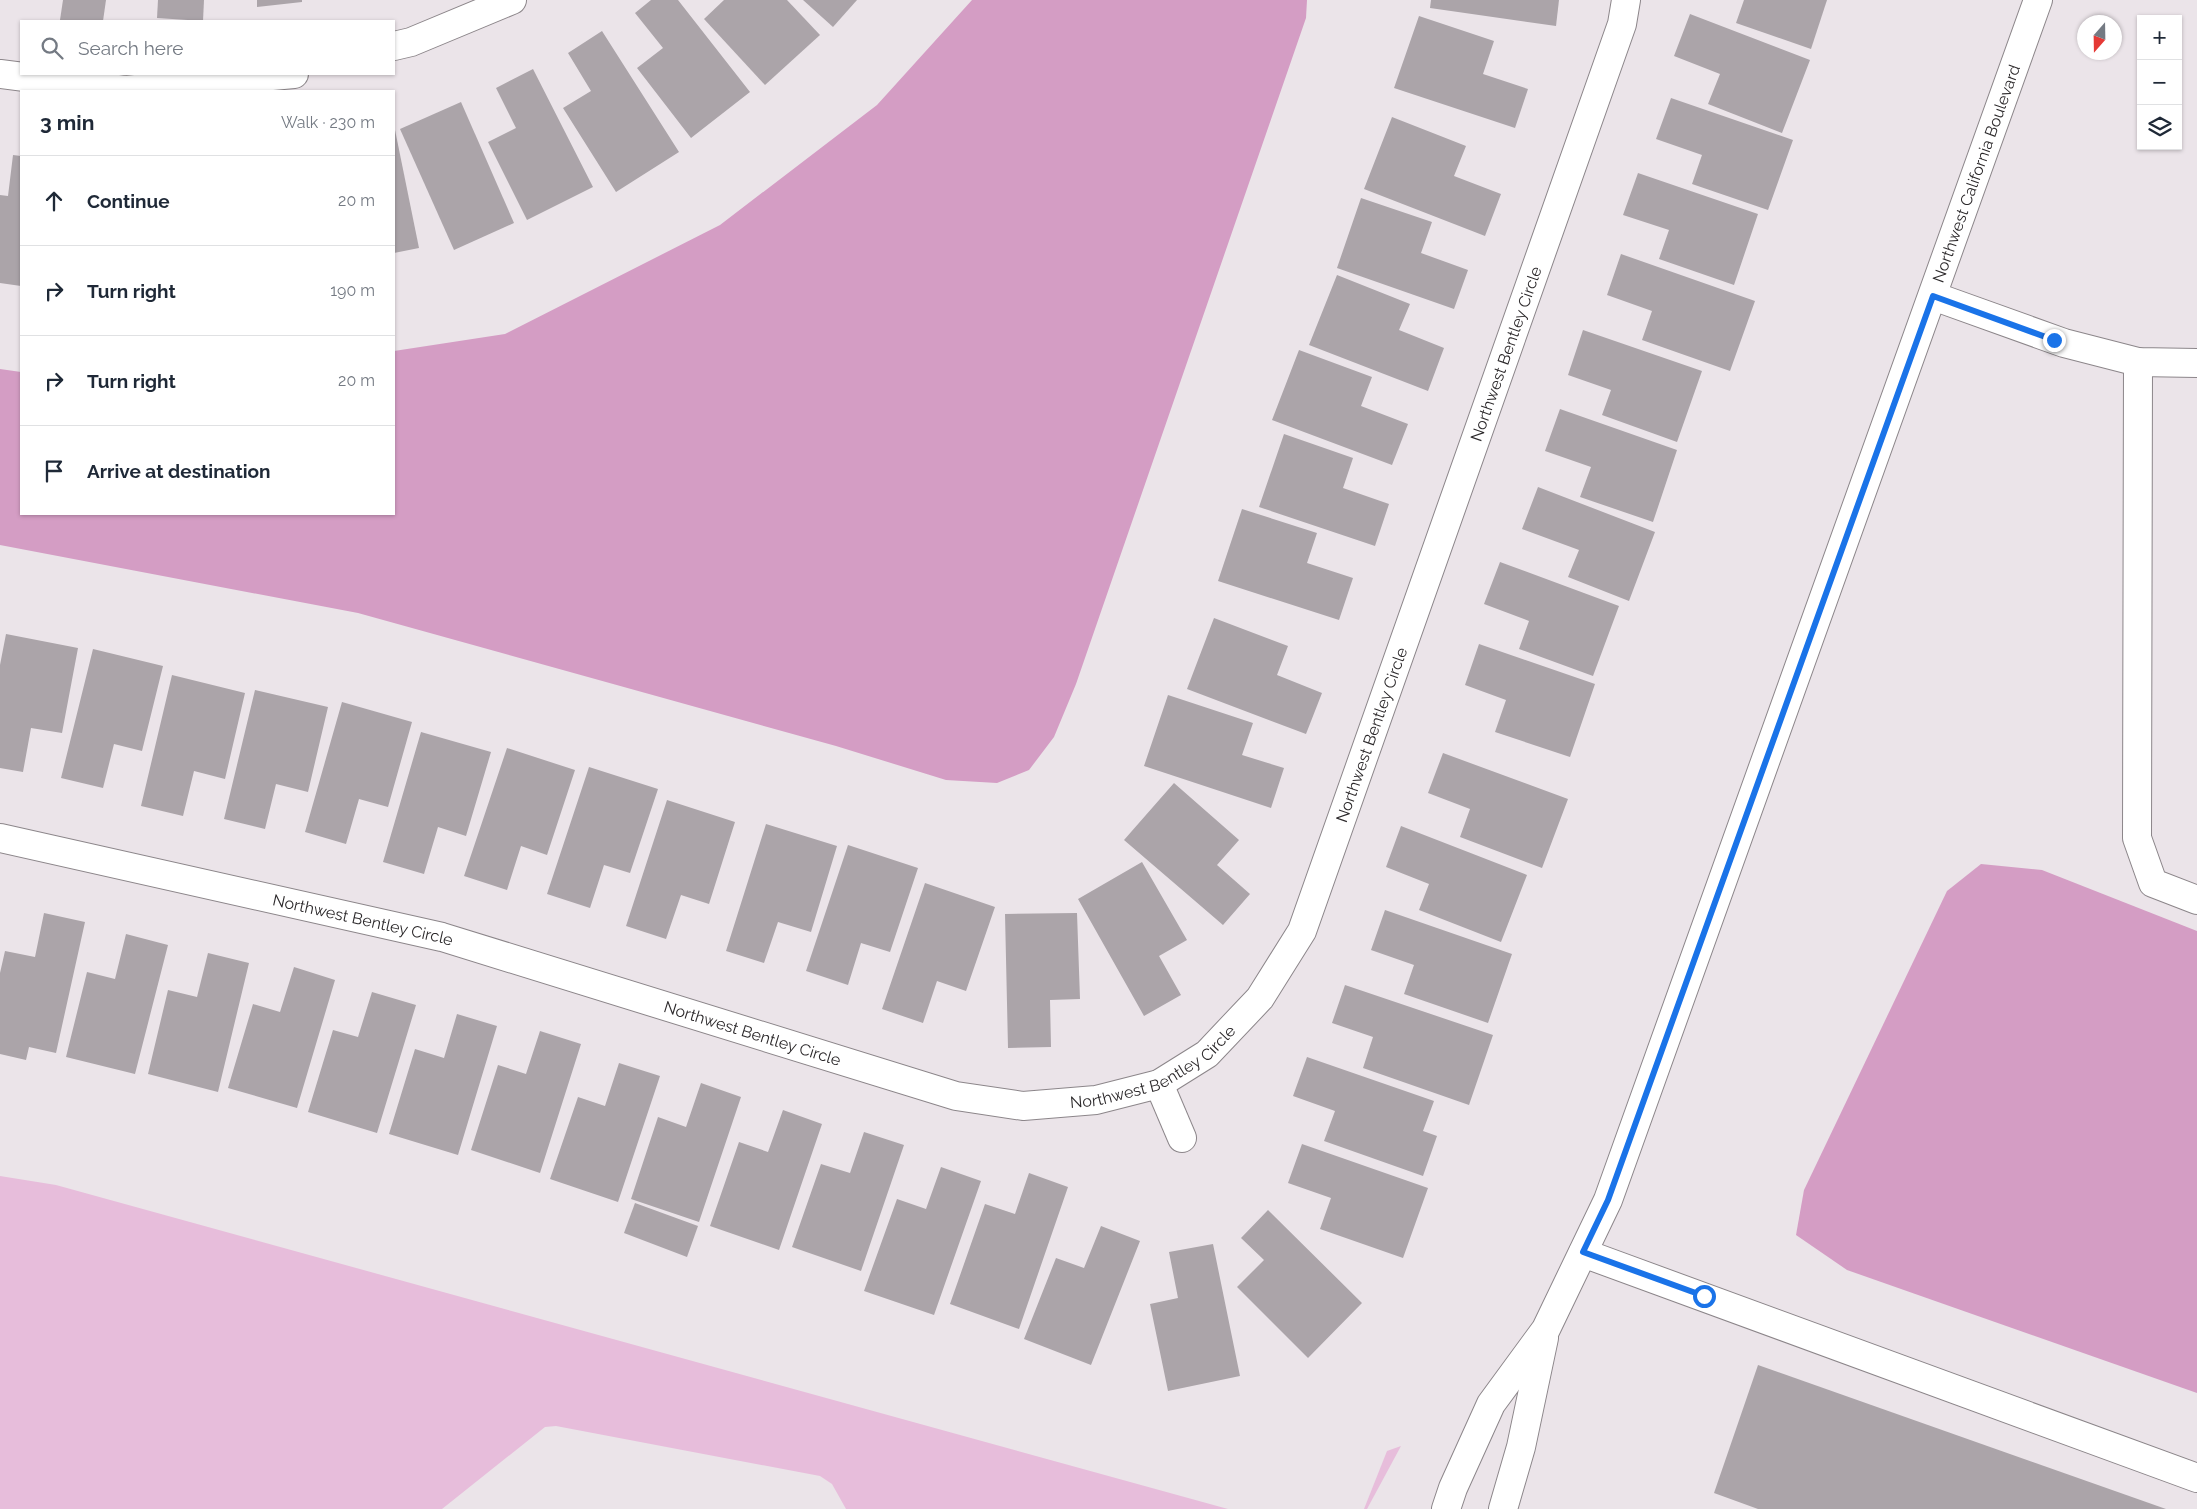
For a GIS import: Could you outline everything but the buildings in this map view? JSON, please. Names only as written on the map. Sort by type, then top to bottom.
[{"type":"street","points":[[395,46],[410,42],[512,0]]},
{"type":"street","name":"Northwest Bentley Circle","points":[[0,838],[442,937],[956,1096],[1023,1106],[1096,1100],[1159,1084],[1207,1054],[1260,998],[1302,931],[1619,33],[1626,0]]},
{"type":"street","name":"Northwest California Boulevard","points":[[1446,1509],[1453,1488],[1491,1404],[1546,1329],[1608,1200],[2038,0]]},
{"type":"street","points":[[0,74],[125,90],[283,75]]},
{"type":"street","points":[[1933,296],[2064,343],[2138,362],[2197,362]]},
{"type":"street","points":[[2138,362],[2137,838],[2154,884],[2197,900]]},
{"type":"street","points":[[1159,1084],[1182,1138]]},
{"type":"street","points":[[1583,1252],[2197,1478]]},
{"type":"street","name":"Northwest California Boulevard","points":[[1503,1509],[1521,1447],[1546,1329]]},
{"type":"shaded area","points":[[972,0],[1307,0],[1306,18],[1076,684],[1054,737],[1029,770],[997,783],[946,780],[836,746],[358,613],[0,545],[0,369],[20,372],[20,515],[395,515],[395,351],[505,334],[720,225],[877,105]]},
{"type":"shaded area","points":[[1981,864],[2042,870],[2197,931],[2197,1393],[1847,1270],[1796,1235],[1804,1190],[1947,891]]},
{"type":"shaded area","points":[[0,1176],[56,1185],[1228,1509],[846,1509],[832,1484],[820,1476],[556,1426],[545,1427],[442,1509],[0,1509]]},
{"type":"shaded area","points":[[1401,1446],[1367,1509],[1364,1509],[1387,1451]]},
{"type":"route","points":[[1704,1296],[1583,1252],[1608,1200],[1933,296],[2054,340]]}]
